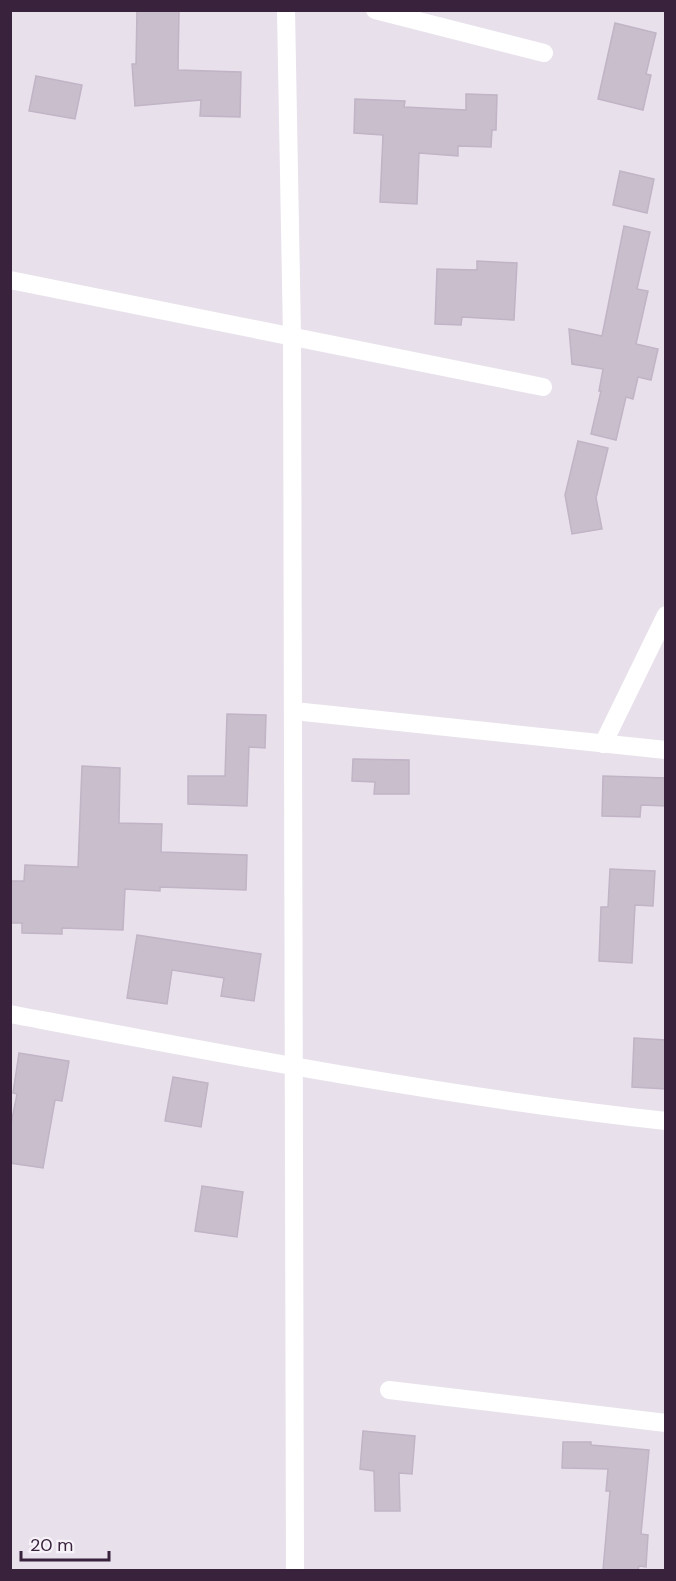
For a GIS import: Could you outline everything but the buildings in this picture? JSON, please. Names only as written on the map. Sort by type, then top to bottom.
[{"type":"street","points":[[286,10],[294,711],[295,1570]]},
{"type":"street","points":[[375,10],[544,53]]},
{"type":"street","points":[[10,280],[543,387]]},
{"type":"street","points":[[603,744],[666,615]]},
{"type":"street","points":[[294,711],[666,750]]},
{"type":"street","points":[[10,1014],[295,1067],[588,1112],[666,1121]]},
{"type":"street","points":[[389,1390],[666,1423]]}]
